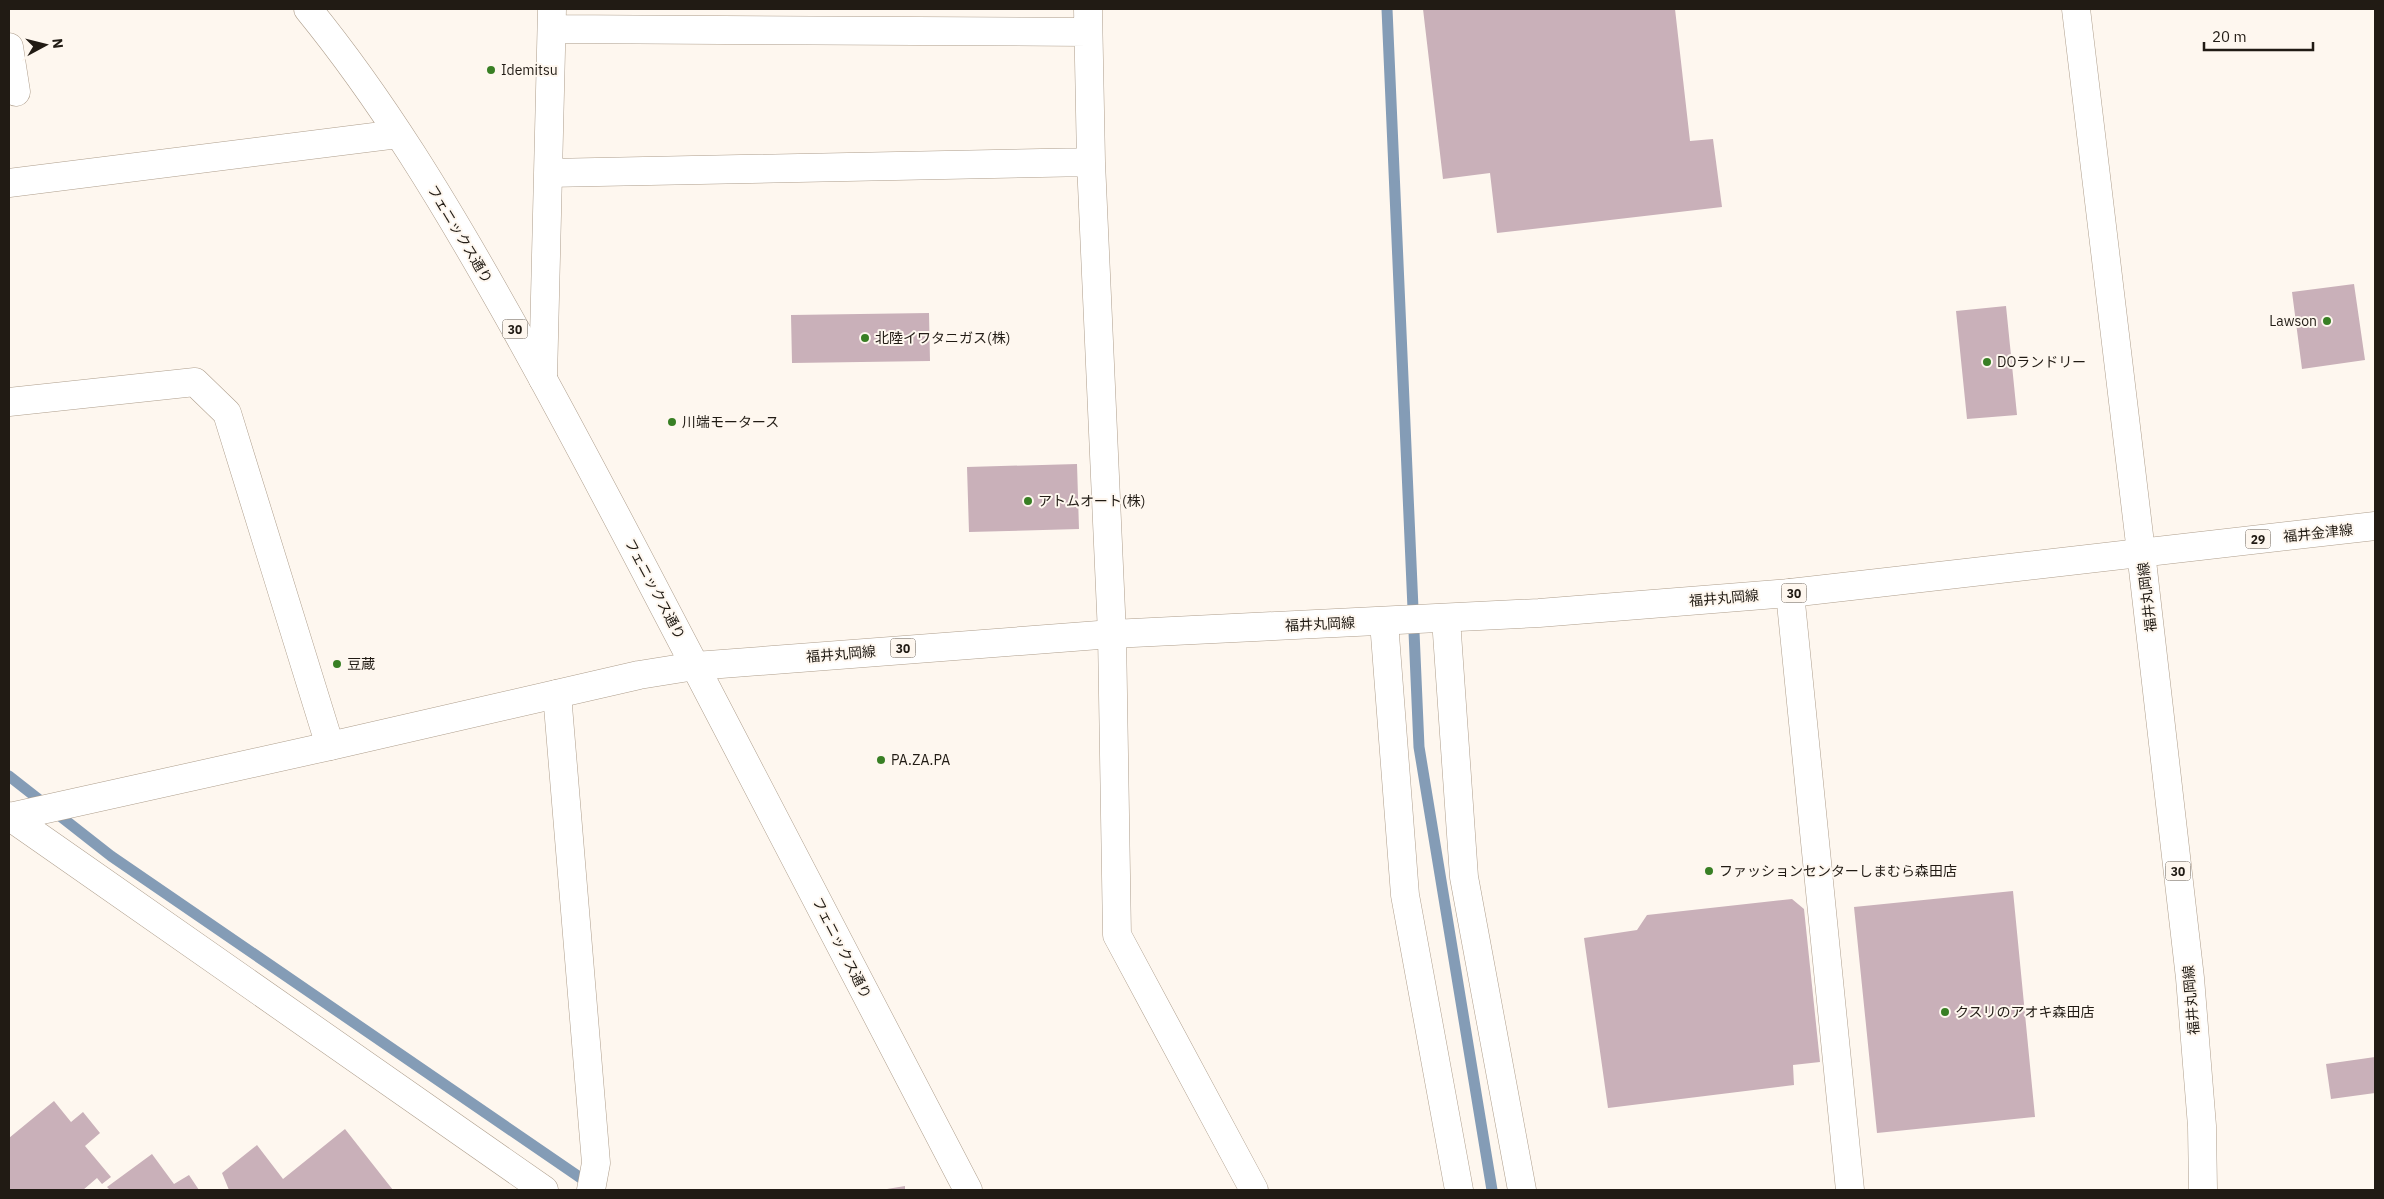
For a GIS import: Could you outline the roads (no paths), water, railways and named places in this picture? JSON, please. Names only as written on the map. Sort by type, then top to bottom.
[{"type":"street","name":"フェニックス通り","points":[[308,9],[348,58],[454,220],[543,379],[968,1190]]},
{"type":"street","points":[[2076,9],[2142,552]]},
{"type":"street","points":[[543,379],[552,19],[1088,20],[1091,162],[1112,634],[1117,935],[1254,1190]]},
{"type":"street","points":[[9,47],[16,92]]},
{"type":"street","points":[[9,183],[398,134]]},
{"type":"street","points":[[548,173],[1091,162]]},
{"type":"street","points":[[9,402],[196,382],[227,413],[330,746]]},
{"type":"street","name":"福井金津線","points":[[2142,552],[2375,526]]},
{"type":"street","name":"福井丸岡線","points":[[9,817],[639,675],[695,666],[1112,634],[1384,622],[1790,593],[2142,552],[2190,978],[2202,1126],[2203,1190]]},
{"type":"street","points":[[1790,593],[1850,1190]]},
{"type":"street","points":[[1446,618],[1464,877],[1522,1190]]},
{"type":"street","points":[[1384,622],[1405,895],[1458,1190]]},
{"type":"street","points":[[557,694],[596,1163],[591,1190]]},
{"type":"street","points":[[9,817],[544,1190]]},
{"type":"waterway","points":[[1387,9],[1419,747],[1492,1190]]},
{"type":"waterway","points":[[9,776],[111,856],[591,1185]]},
{"type":"place","name":"Idemitsu","points":[[491,70]]},
{"type":"place","name":"Lawson","points":[[2327,321]]},
{"type":"place","name":"北陸イワタニガス(株)","points":[[865,338]]},
{"type":"place","name":"DOランドリー","points":[[1987,362]]},
{"type":"place","name":"川端モータース","points":[[672,422]]},
{"type":"place","name":"アトムオート(株)","points":[[1028,501]]},
{"type":"place","name":"豆蔵","points":[[337,664]]},
{"type":"place","name":"PA.ZA.PA","points":[[881,760]]},
{"type":"place","name":"ファッションセンターしまむら森田店","points":[[1709,871]]},
{"type":"place","name":"クスリのアオキ森田店","points":[[1945,1012]]}]
